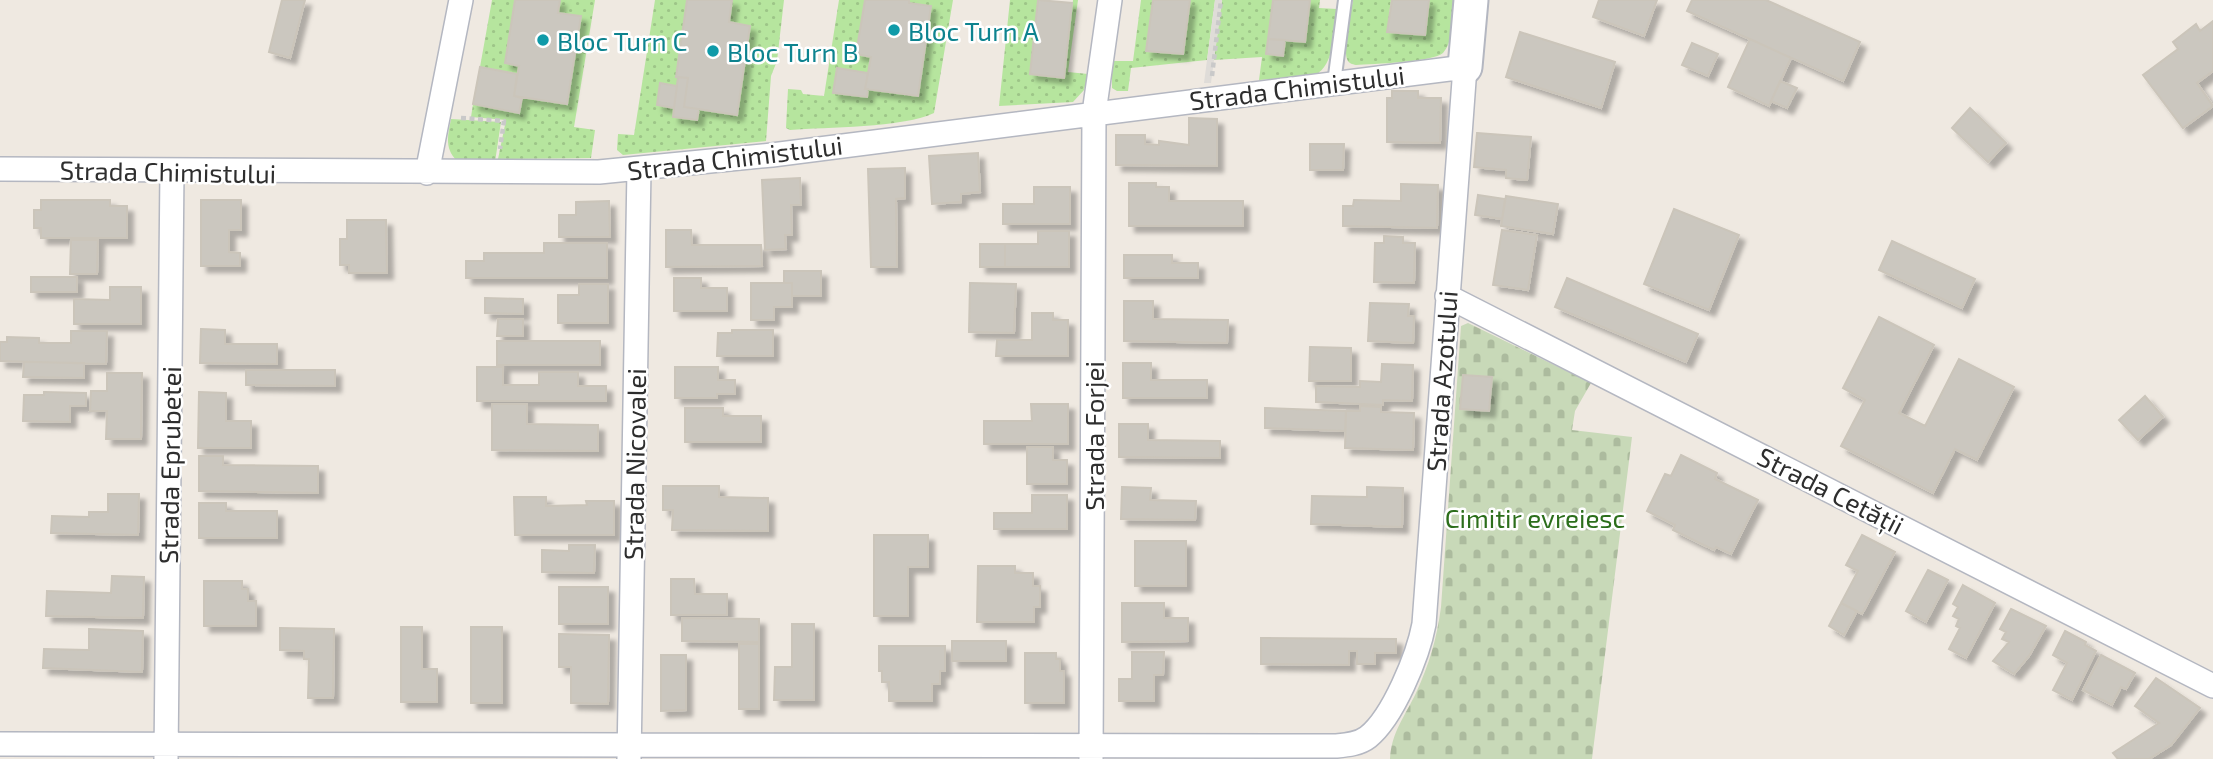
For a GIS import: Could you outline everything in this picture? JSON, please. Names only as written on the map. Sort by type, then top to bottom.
[{"type":"street","points":[[427,173],[461,0]]},
{"type":"street","name":"Strada Forjei","points":[[1091,752],[1094,113],[1110,0]]},
{"type":"street","name":"Strada Azotului","points":[[1360,750],[1400,692],[1421,641],[1426,608],[1471,0]]},
{"type":"street","name":"Strada Chimistului","points":[[0,169],[599,172],[772,155],[1465,67]]},
{"type":"street","name":"Strada Nicovalei","points":[[629,753],[639,169]]},
{"type":"street","name":"Strada Eprubetei","points":[[166,752],[172,170]]},
{"type":"street","name":"Strada Cetății","points":[[1447,296],[2213,686]]},
{"type":"street","points":[[0,744],[166,752],[1091,752],[1336,746],[1360,750]]},
{"type":"lane","points":[[1334,83],[1345,0]]},
{"type":"path","points":[[1209,98],[1221,0]]},
{"type":"path","points":[[437,116],[504,121],[498,159]]},
{"type":"green space","points":[[492,0],[515,0],[505,63],[519,66],[517,74],[480,67]]},
{"type":"green space","points":[[560,0],[595,0],[574,127],[595,130],[591,158],[498,159],[506,120],[471,117],[473,104],[519,113],[522,98],[566,104],[580,17],[558,13]]},
{"type":"green space","points":[[655,0],[687,0],[676,76],[677,86],[657,105],[674,108],[673,117],[697,120],[699,109],[737,115],[750,26],[729,22],[732,0],[784,0],[777,61],[771,76],[766,141],[623,155],[617,150],[618,134],[634,135]]},
{"type":"green space","points":[[839,0],[865,0],[856,54],[871,57],[868,89],[918,96],[931,6],[909,3],[909,0],[953,0],[934,113],[903,122],[884,124],[790,130],[786,128],[788,89],[824,96]]},
{"type":"green space","points":[[1010,0],[1039,0],[1030,74],[1063,78],[1073,0],[1078,0],[1068,72],[1088,74],[1084,90],[1073,102],[999,106]]},
{"type":"green space","points":[[1141,0],[1153,0],[1147,51],[1182,54],[1190,0],[1215,0],[1207,60],[1131,68],[1128,91],[1117,91],[1112,88],[1112,61],[1133,61]]},
{"type":"green space","points":[[1222,0],[1273,0],[1266,54],[1283,55],[1285,40],[1305,42],[1310,0],[1320,0],[1319,8],[1337,9],[1330,55],[1322,70],[1315,75],[1259,80],[1262,57],[1214,60]]},
{"type":"green space","points":[[1353,0],[1391,0],[1387,32],[1425,35],[1429,0],[1454,0],[1447,48],[1443,53],[1428,59],[1351,64],[1347,59],[1346,47]]},
{"type":"green space","points":[[451,119],[501,122],[495,162],[457,161],[449,146]]},
{"type":"green space","name":"Cimitir evreiesc","points":[[1468,323],[1591,383],[1575,411],[1572,430],[1632,437],[1592,759],[1390,759],[1396,733],[1429,662],[1441,607],[1461,326]]},
{"type":"shaded area","points":[[1215,0],[1222,0],[1211,83],[1204,83]]},
{"type":"building","points":[[282,0],[305,0],[290,58],[269,52]]},
{"type":"building","name":"Bloc Turn C","points":[[515,0],[560,0],[558,13],[581,16],[567,104],[514,96],[519,66],[505,63]]},
{"type":"building","name":"Bloc Turn B","points":[[687,0],[732,0],[729,22],[750,26],[737,115],[684,107],[688,78],[676,77]]},
{"type":"building","name":"Bloc Turn A","points":[[865,0],[909,0],[909,3],[931,6],[918,96],[865,89],[871,57],[856,54]]},
{"type":"building","points":[[1038,0],[1072,3],[1064,78],[1030,74]]},
{"type":"building","points":[[1153,0],[1190,0],[1183,54],[1146,51]]},
{"type":"building","points":[[1273,0],[1310,0],[1305,42],[1268,39]]},
{"type":"building","points":[[1392,0],[1429,0],[1425,35],[1387,32]]},
{"type":"building","points":[[1599,0],[1657,0],[1644,36],[1593,17]]},
{"type":"building","points":[[1692,0],[1766,0],[1860,42],[1843,81],[1687,11]]},
{"type":"building","points":[[2213,21],[2213,71],[2197,83],[2213,106],[2183,128],[2143,75],[2178,49],[2173,42],[2196,24],[2200,31]]},
{"type":"building","points":[[1520,32],[1615,62],[1601,108],[1506,77]]},
{"type":"building","points":[[1268,39],[1285,40],[1283,56],[1266,54]]},
{"type":"building","points":[[1750,39],[1791,58],[1769,106],[1728,87]]},
{"type":"building","points":[[1692,43],[1718,54],[1708,76],[1682,65]]},
{"type":"building","points":[[480,67],[517,74],[514,96],[522,98],[519,113],[473,104]]},
{"type":"building","points":[[837,68],[868,73],[865,89],[868,89],[867,97],[833,93]]},
{"type":"building","points":[[678,77],[688,78],[684,107],[699,109],[697,120],[673,117]]},
{"type":"building","points":[[1780,81],[1797,88],[1787,108],[1771,101]]},
{"type":"building","points":[[660,83],[677,86],[674,108],[657,105]]},
{"type":"building","points":[[1392,91],[1418,91],[1418,98],[1441,98],[1440,143],[1387,142],[1387,98],[1392,98]]},
{"type":"building","points":[[1970,108],[2006,143],[1988,162],[1952,128]]},
{"type":"building","points":[[1189,118],[1217,119],[1217,166],[1116,165],[1116,135],[1145,135],[1145,144],[1159,145],[1159,141],[1189,145]]},
{"type":"building","points":[[1477,133],[1531,137],[1527,180],[1506,178],[1506,170],[1474,167]]},
{"type":"building","points":[[1310,144],[1344,144],[1343,170],[1310,170]]},
{"type":"building","points":[[978,153],[980,192],[961,194],[961,202],[932,204],[929,156]]},
{"type":"building","points":[[905,168],[905,198],[896,199],[897,267],[871,267],[868,169]]},
{"type":"building","points":[[800,178],[801,205],[791,205],[792,235],[785,235],[786,249],[765,250],[762,180]]},
{"type":"building","points":[[1129,183],[1156,183],[1156,187],[1169,187],[1169,201],[1243,201],[1243,226],[1129,226]]},
{"type":"building","points":[[1401,184],[1438,185],[1437,228],[1343,226],[1343,206],[1353,206],[1354,200],[1401,201]]},
{"type":"building","points":[[1034,187],[1070,187],[1070,224],[1003,224],[1003,204],[1034,204]]},
{"type":"building","points":[[1478,195],[1505,199],[1502,219],[1475,215]]},
{"type":"building","points":[[1506,196],[1558,204],[1553,234],[1501,226]]},
{"type":"building","points":[[41,200],[110,200],[110,206],[127,206],[127,238],[41,238],[41,228],[34,228],[34,210],[41,210]]},
{"type":"building","points":[[201,200],[241,200],[241,230],[229,230],[229,252],[240,253],[240,266],[201,266]]},
{"type":"building","points":[[609,201],[610,237],[559,237],[559,215],[576,215],[576,202]]},
{"type":"building","points":[[1674,209],[1739,235],[1709,310],[1644,284]]},
{"type":"building","points":[[347,220],[386,220],[387,273],[349,273],[349,265],[340,265],[340,239],[347,239]]},
{"type":"building","points":[[666,230],[691,230],[692,245],[761,245],[762,266],[666,267]]},
{"type":"building","points":[[1502,230],[1537,235],[1528,290],[1493,285]]},
{"type":"building","points":[[1038,231],[1069,231],[1069,267],[1005,267],[1005,244],[1038,244]]},
{"type":"building","points":[[1384,236],[1403,237],[1403,243],[1415,243],[1414,283],[1374,282],[1375,243],[1384,243]]},
{"type":"building","points":[[71,240],[98,240],[97,274],[70,274]]},
{"type":"building","points":[[1892,241],[1975,279],[1962,308],[1879,270]]},
{"type":"building","points":[[544,243],[607,243],[607,278],[466,278],[466,261],[484,261],[484,253],[544,253]]},
{"type":"building","points":[[980,244],[1005,244],[1005,267],[980,267]]},
{"type":"building","points":[[1124,255],[1172,255],[1172,263],[1198,263],[1198,278],[1124,278]]},
{"type":"building","points":[[784,271],[821,271],[821,296],[792,296],[792,283],[784,283]]},
{"type":"building","points":[[31,277],[77,277],[77,292],[31,292]]},
{"type":"building","points":[[674,278],[701,278],[701,288],[727,288],[727,311],[674,311]]},
{"type":"building","points":[[1567,278],[1698,334],[1686,362],[1555,307]]},
{"type":"building","points":[[751,283],[792,283],[792,307],[774,307],[774,320],[751,320]]},
{"type":"building","points":[[970,283],[1016,284],[1014,333],[969,332]]},
{"type":"building","points":[[579,284],[608,284],[608,323],[558,323],[558,295],[579,295]]},
{"type":"building","points":[[110,287],[141,287],[141,324],[74,324],[74,299],[110,300]]},
{"type":"building","points":[[485,298],[523,299],[523,314],[485,313]]},
{"type":"building","points":[[1124,301],[1153,301],[1153,319],[1228,320],[1227,343],[1124,341]]},
{"type":"building","points":[[1370,303],[1409,304],[1408,316],[1414,316],[1413,343],[1368,341]]},
{"type":"building","points":[[1032,313],[1053,313],[1053,320],[1068,320],[1068,356],[996,356],[997,340],[1032,340]]},
{"type":"building","points":[[1879,317],[1934,345],[1899,413],[1925,426],[1959,359],[2014,387],[1977,460],[1955,449],[1933,493],[1841,446],[1865,400],[1843,388]]},
{"type":"building","points":[[498,319],[523,319],[523,336],[497,336]]},
{"type":"building","points":[[201,329],[225,330],[225,344],[277,344],[277,364],[200,363]]},
{"type":"building","points":[[732,330],[773,330],[773,356],[717,356],[718,333],[732,333]]},
{"type":"building","points":[[71,331],[107,331],[106,364],[0,361],[0,342],[7,342],[7,337],[39,338],[39,343],[71,343]]},
{"type":"building","points":[[497,341],[600,341],[600,365],[497,365]]},
{"type":"building","points":[[1310,347],[1351,348],[1351,381],[1309,381]]},
{"type":"building","points":[[24,362],[84,363],[84,378],[23,377]]},
{"type":"building","points":[[1123,363],[1151,363],[1151,380],[1207,380],[1207,398],[1123,398]]},
{"type":"building","points":[[1382,364],[1413,365],[1412,401],[1383,400],[1383,405],[1316,402],[1316,386],[1360,387],[1360,381],[1381,382]]},
{"type":"building","points":[[477,367],[503,367],[503,385],[539,385],[539,372],[578,372],[578,386],[606,386],[606,401],[477,401]]},
{"type":"building","points":[[675,367],[718,367],[718,380],[735,380],[735,394],[717,394],[717,398],[675,398]]},
{"type":"building","points":[[246,370],[335,370],[335,386],[246,385]]},
{"type":"building","points":[[107,373],[142,373],[141,439],[106,439],[107,411],[90,411],[91,391],[107,391]]},
{"type":"building","points":[[1463,375],[1492,377],[1489,411],[1460,409]]},
{"type":"building","points":[[44,392],[86,393],[86,406],[70,406],[70,422],[23,421],[24,395],[44,395]]},
{"type":"building","points":[[199,392],[226,393],[226,421],[251,421],[251,448],[198,448]]},
{"type":"building","points":[[2145,396],[2163,417],[2138,440],[2119,420]]},
{"type":"building","points":[[492,404],[527,404],[527,424],[598,425],[598,451],[492,450]]},
{"type":"building","points":[[1031,404],[1068,404],[1068,444],[984,444],[984,421],[1032,421]]},
{"type":"building","points":[[1360,406],[1381,407],[1381,412],[1414,413],[1413,450],[1345,448],[1346,411],[1360,411]]},
{"type":"building","points":[[685,408],[723,408],[723,416],[761,416],[761,442],[685,442]]},
{"type":"building","points":[[1265,408],[1346,411],[1345,431],[1265,428]]},
{"type":"building","points":[[1119,424],[1148,424],[1148,440],[1220,441],[1220,458],[1119,457]]},
{"type":"building","points":[[1027,447],[1053,447],[1053,460],[1067,460],[1067,484],[1027,484]]},
{"type":"building","points":[[1681,455],[1717,473],[1715,479],[1758,500],[1731,554],[1716,547],[1714,550],[1673,530],[1675,525],[1647,511],[1665,474],[1671,476]]},
{"type":"building","points":[[199,456],[223,456],[223,465],[318,466],[318,493],[199,491]]},
{"type":"building","points":[[663,486],[719,486],[719,497],[768,498],[768,531],[672,530],[673,510],[663,510]]},
{"type":"building","points":[[1122,487],[1151,488],[1150,500],[1196,501],[1195,520],[1121,519]]},
{"type":"building","points":[[1367,487],[1403,488],[1402,527],[1311,524],[1312,496],[1367,497]]},
{"type":"building","points":[[108,494],[139,494],[138,535],[51,533],[52,516],[89,517],[89,512],[108,512]]},
{"type":"building","points":[[1032,495],[1067,495],[1067,529],[994,529],[994,513],[1032,513]]},
{"type":"building","points":[[514,497],[546,497],[546,506],[614,501],[614,535],[515,535]]},
{"type":"building","points":[[199,503],[226,503],[226,511],[277,511],[277,538],[199,538]]},
{"type":"building","points":[[874,535],[928,535],[928,567],[908,567],[908,616],[874,616]]},
{"type":"building","points":[[1862,535],[1895,552],[1862,614],[1841,603],[1858,571],[1846,565]]},
{"type":"building","points":[[1135,541],[1186,541],[1186,586],[1135,586]]},
{"type":"building","points":[[569,545],[595,545],[594,573],[542,572],[542,550],[569,551]]},
{"type":"building","points":[[978,566],[1015,566],[1015,573],[1033,573],[1033,586],[1040,586],[1040,607],[1034,607],[1034,622],[977,622]]},
{"type":"building","points":[[1928,570],[1948,580],[1926,622],[1906,611]]},
{"type":"building","points":[[112,576],[144,577],[143,618],[46,616],[47,591],[111,593]]},
{"type":"building","points":[[671,579],[694,579],[695,594],[727,594],[727,615],[671,615]]},
{"type":"building","points":[[204,581],[242,581],[242,589],[248,589],[248,601],[256,601],[256,626],[204,626]]},
{"type":"building","points":[[1963,585],[1995,603],[1966,658],[1949,649],[1960,628],[1956,626],[1959,619],[1953,616],[1958,607],[1953,604]]},
{"type":"building","points":[[559,587],[608,587],[608,624],[559,624]]},
{"type":"building","points":[[1122,603],[1164,603],[1164,618],[1188,618],[1188,641],[1122,642]]},
{"type":"building","points":[[1841,603],[1857,611],[1844,635],[1829,626]]},
{"type":"building","points":[[2011,609],[2046,626],[2029,656],[2014,674],[1993,661],[2009,642],[2002,639],[2006,632],[2000,629]]},
{"type":"building","points":[[682,618],[759,619],[759,642],[682,641]]},
{"type":"building","points":[[792,624],[814,624],[814,700],[774,700],[775,667],[792,667]]},
{"type":"building","points":[[401,627],[422,627],[422,669],[437,669],[437,702],[401,702]]},
{"type":"building","points":[[471,627],[502,627],[502,703],[471,703]]},
{"type":"building","points":[[280,628],[334,629],[333,698],[308,698],[309,659],[304,659],[304,651],[280,650]]},
{"type":"building","points":[[89,629],[143,631],[142,672],[43,668],[44,649],[89,650]]},
{"type":"building","points":[[2065,631],[2086,642],[2085,645],[2096,651],[2072,700],[2053,690],[2067,663],[2053,655]]},
{"type":"building","points":[[559,634],[609,635],[608,704],[571,703],[571,667],[559,667]]},
{"type":"building","points":[[1261,638],[1396,639],[1396,653],[1375,653],[1375,664],[1357,664],[1357,651],[1349,651],[1349,665],[1261,664]]},
{"type":"building","points":[[952,641],[1006,641],[1006,661],[952,661]]},
{"type":"building","points":[[739,644],[759,644],[759,709],[739,709]]},
{"type":"building","points":[[879,646],[945,646],[945,671],[940,671],[940,684],[932,684],[932,701],[889,701],[889,682],[882,682],[882,671],[879,671]]},
{"type":"building","points":[[1132,652],[1164,652],[1163,675],[1154,675],[1154,701],[1119,701],[1119,679],[1132,679]]},
{"type":"building","points":[[1025,653],[1056,653],[1056,659],[1060,659],[1060,671],[1064,671],[1064,703],[1025,703]]},
{"type":"building","points":[[661,655],[686,655],[686,710],[661,711]]},
{"type":"building","points":[[2101,655],[2135,673],[2126,689],[2121,687],[2112,705],[2083,690]]},
{"type":"building","points":[[2156,678],[2200,708],[2171,745],[2149,759],[2118,759],[2113,753],[2159,723],[2135,706]]},
{"type":"place","name":"Bloc Turn A","points":[[894,30]]},
{"type":"place","name":"Bloc Turn C","points":[[543,40]]},
{"type":"place","name":"Bloc Turn B","points":[[713,51]]}]
